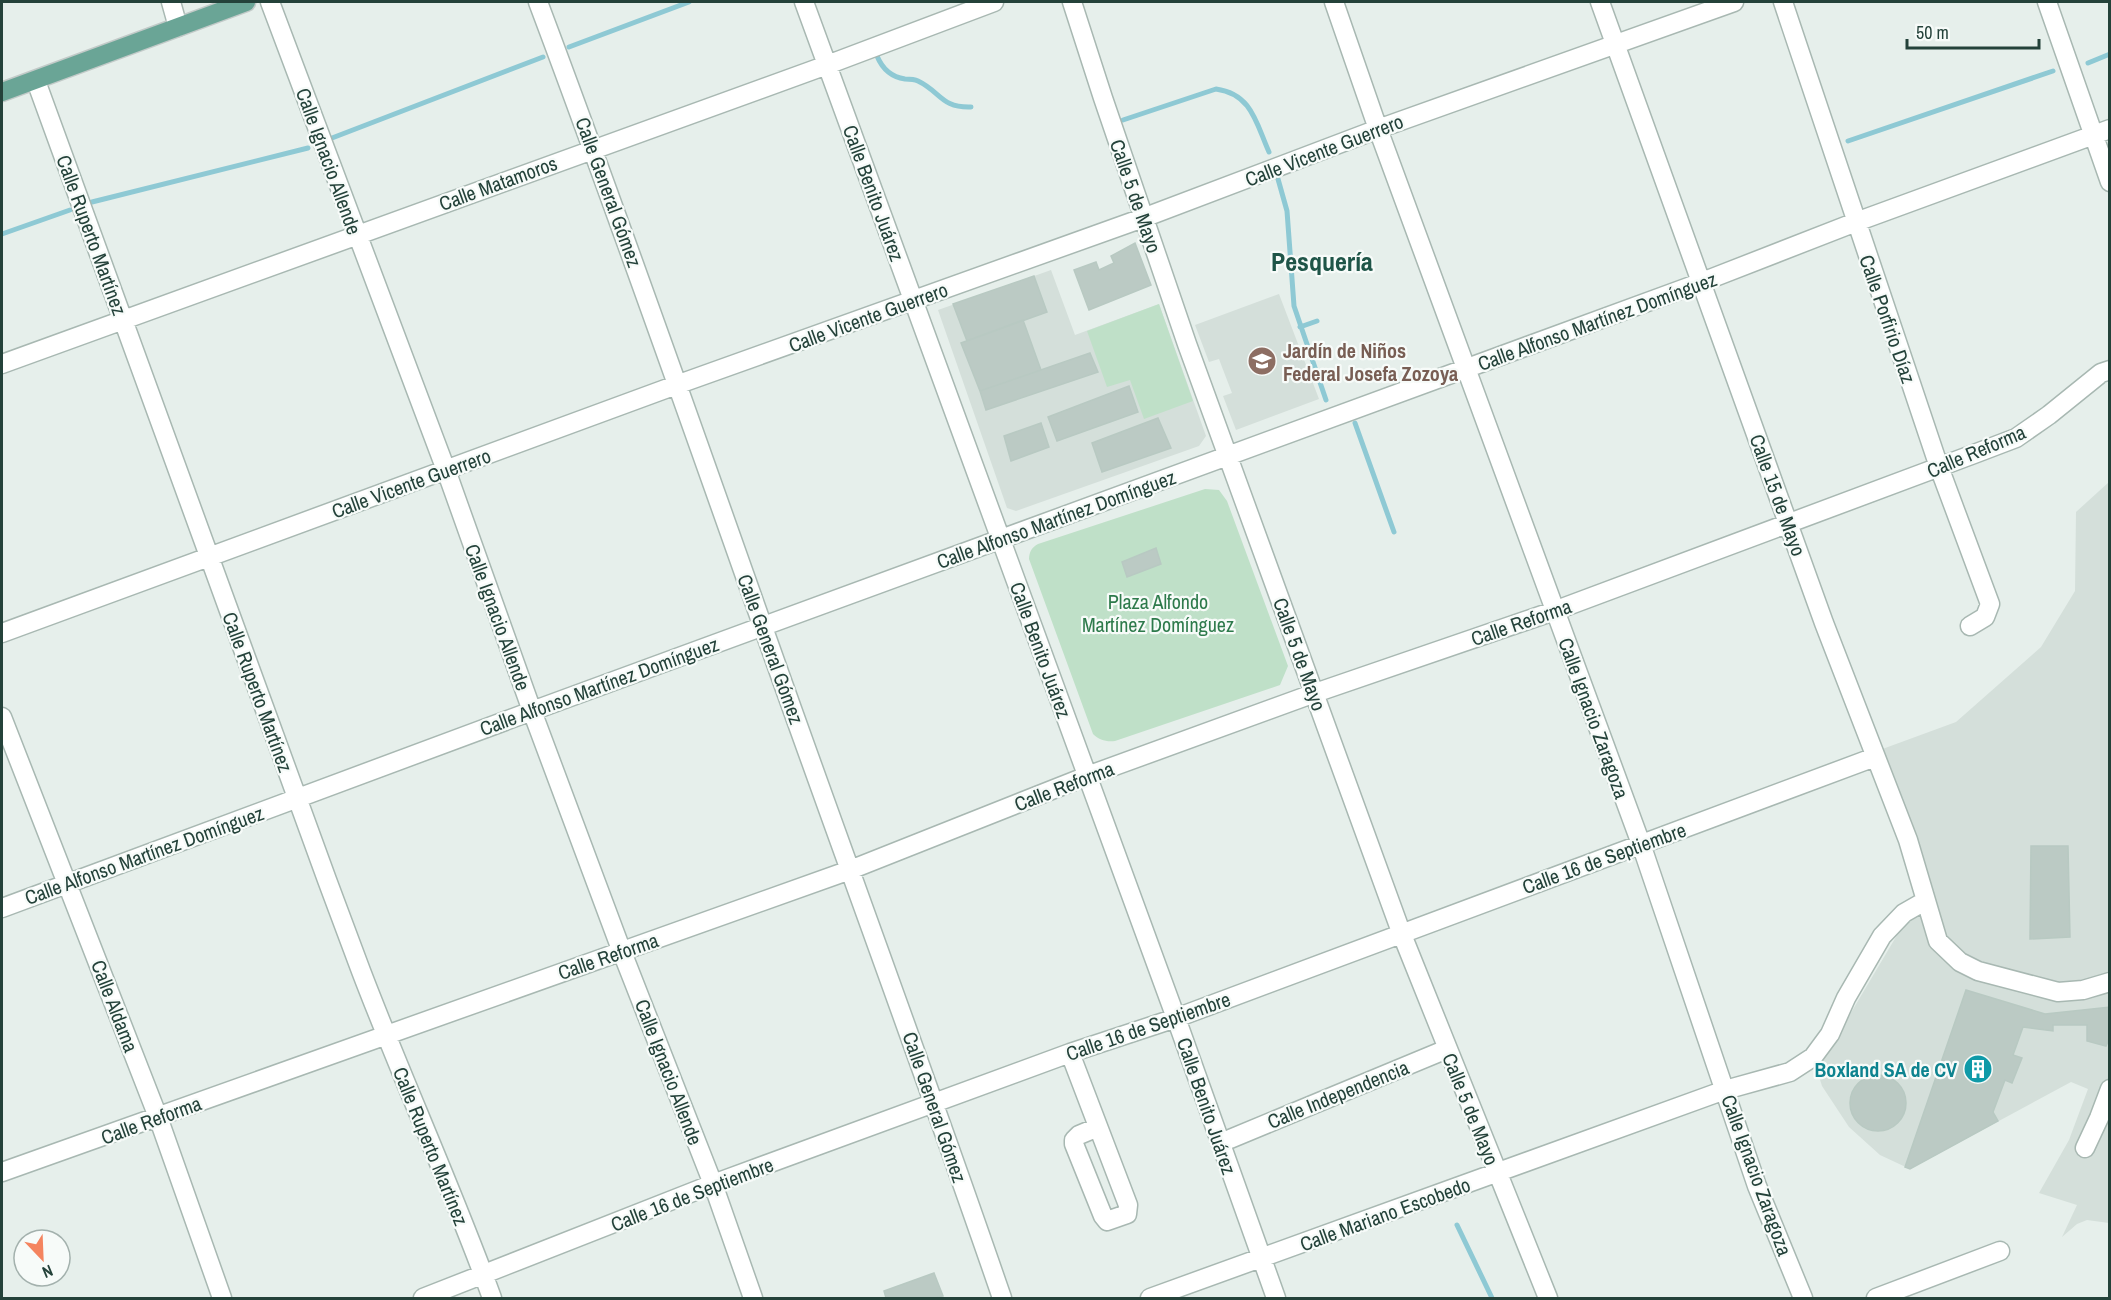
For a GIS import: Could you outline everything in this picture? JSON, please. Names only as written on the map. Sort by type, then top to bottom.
[{"type":"main road","points":[[2,92],[246,2]]},
{"type":"street","points":[[171,2],[178,27]]},
{"type":"street","name":"Calle Ignacio Allende","points":[[270,2],[446,470],[532,711],[622,952],[713,1184],[753,1299]]},
{"type":"street","name":"Calle General Gómez","points":[[538,2],[679,384],[1002,1299]]},
{"type":"street","name":"Calle Benito Juárez","points":[[804,2],[1176,1018],[1276,1299]]},
{"type":"street","name":"Calle Matamoros","points":[[2,364],[827,65],[994,2]]},
{"type":"street","name":"Calle 5 de Mayo","points":[[1072,2],[1143,218],[1401,932],[1548,1299]]},
{"type":"street","name":"Calle Ignacio Zaragoza","points":[[1334,2],[1378,129],[1641,844],[1757,1186],[1803,1299]]},
{"type":"street","name":"Calle 15 de Mayo","points":[[1600,2],[1788,523],[1908,840],[1938,941],[1960,962],[1978,971],[2058,992],[2083,990],[2109,982]]},
{"type":"street","name":"Calle Vicente Guerrero","points":[[2,633],[679,384],[1143,218],[1378,129],[1734,2]]},
{"type":"street","name":"Calle Porfirio Díaz","points":[[1783,2],[1939,467],[1990,604],[1985,617],[1970,626]]},
{"type":"street","points":[[2047,2],[2101,132],[2109,182]]},
{"type":"street","name":"Calle Ruperto Martínez","points":[[36,81],[297,799],[386,1034],[492,1299]]},
{"type":"street","name":"Calle Alfonso Martínez Domínguez","points":[[2,908],[763,626],[1467,369],[2101,132]]},
{"type":"street","name":"Calle Reforma","points":[[2,1172],[850,870],[1087,776],[1315,693],[1554,611],[2016,438],[2101,373],[2109,370]]},
{"type":"street","name":"Calle Aldama","points":[[2,717],[158,1118],[222,1299]]},
{"type":"street","name":"Calle 16 de Septiembre","points":[[423,1299],[713,1184],[1070,1053],[1176,1018],[1401,932],[1875,757]]},
{"type":"street","name":"Calle Mariano Escobedo","points":[[1150,1299],[1725,1090],[1790,1072],[1806,1063],[1820,1050],[1846,998],[1882,936],[1904,913],[1925,901]]},
{"type":"street","name":"Calle Independencia","points":[[1230,1139],[1447,1050]]},
{"type":"street","points":[[1070,1053],[1129,1208],[1124,1216],[1111,1221],[1103,1216],[1074,1144],[1076,1137],[1098,1127]]},
{"type":"street","points":[[2085,1148],[2109,1089]]},
{"type":"street","points":[[1876,1299],[2000,1251]]},
{"type":"shaded area","points":[[1051,270],[1075,335],[1159,304],[1206,436],[1199,446],[1016,511],[1007,508],[938,310]]},
{"type":"shaded area","name":"Jardín de Niños Federal Josefa Zozoya","points":[[1279,294],[1319,399],[1236,430],[1223,396],[1232,393],[1219,359],[1209,362],[1195,325]]},
{"type":"shaded area","points":[[2109,482],[2109,1223],[2087,1220],[2077,1224],[2062,1237],[2077,1205],[2039,1193],[2069,1140],[2088,1089],[2071,1082],[1910,1169],[1880,1155],[1849,1127],[1822,1086],[1817,1070],[1906,920],[1936,904],[1877,751],[1956,722],[2041,647],[2075,591],[2076,512]]},
{"type":"green space","points":[[1159,304],[1193,401],[1144,419],[1130,380],[1107,387],[1087,331]]},
{"type":"green space","name":"Plaza Alfondo Martínez Domínguez","points":[[1205,489],[1219,490],[1227,501],[1288,666],[1280,685],[1115,741],[1100,739],[1093,734],[1029,559],[1030,552],[1038,544]]},
{"type":"building","points":[[1135,243],[1151,285],[1089,310],[1074,270],[1096,262],[1099,270],[1114,263],[1111,256]]},
{"type":"building","points":[[1034,276],[1047,312],[967,341],[953,304]]},
{"type":"building","points":[[1023,320],[1041,370],[980,391],[961,343]]},
{"type":"building","points":[[1090,353],[1098,372],[986,410],[980,391]]},
{"type":"building","points":[[1129,386],[1138,412],[1057,441],[1048,417]]},
{"type":"building","points":[[1158,418],[1171,448],[1102,472],[1092,443]]},
{"type":"building","points":[[1041,423],[1049,447],[1011,461],[1004,436]]},
{"type":"building","points":[[1156,548],[1161,564],[1127,577],[1122,562]]},
{"type":"building","points":[[2031,846],[2068,846],[2070,937],[2030,939]]},
{"type":"building","name":"Boxland SA de CV","points":[[1966,990],[2045,1014],[2110,1007],[2110,1037],[2106,1046],[2087,1041],[2087,1025],[2053,1025],[2053,1031],[2023,1027],[2013,1055],[2022,1058],[2012,1083],[2005,1080],[1993,1112],[1998,1121],[1910,1169],[1905,1167]]},
{"type":"building","points":[[1878,1075],[1889,1077],[1898,1083],[1904,1092],[1906,1103],[1904,1114],[1898,1123],[1889,1129],[1878,1131],[1867,1129],[1858,1123],[1852,1114],[1850,1103],[1852,1092],[1858,1083],[1867,1077]]},
{"type":"building","points":[[934,1273],[943,1296],[886,1298],[884,1291]]},
{"type":"waterway","points":[[569,47],[689,2]]},
{"type":"waterway","points":[[2088,63],[2110,54]]},
{"type":"waterway","points":[[877,56],[884,68],[891,74],[918,81],[953,105],[971,107]]},
{"type":"waterway","points":[[332,138],[543,57]]},
{"type":"waterway","points":[[1848,141],[2053,71]]},
{"type":"waterway","points":[[1123,120],[1216,89],[1228,92],[1245,103],[1256,121],[1269,152]]},
{"type":"waterway","points":[[92,202],[308,148]]},
{"type":"waterway","points":[[1278,179],[1287,211],[1294,306],[1326,400]]},
{"type":"waterway","points":[[2,234],[70,210]]},
{"type":"waterway","points":[[1300,327],[1317,321]]},
{"type":"waterway","points":[[1355,423],[1394,532]]},
{"type":"waterway","points":[[1457,1225],[1492,1298]]},
{"type":"place","name":"Jardín de Niños Federal Josefa Zozoya","points":[[1262,361]]},
{"type":"place","name":"Boxland SA de CV","points":[[1978,1069]]},
{"type":"district","name":"Pesquería","points":[[1322,261]]}]
